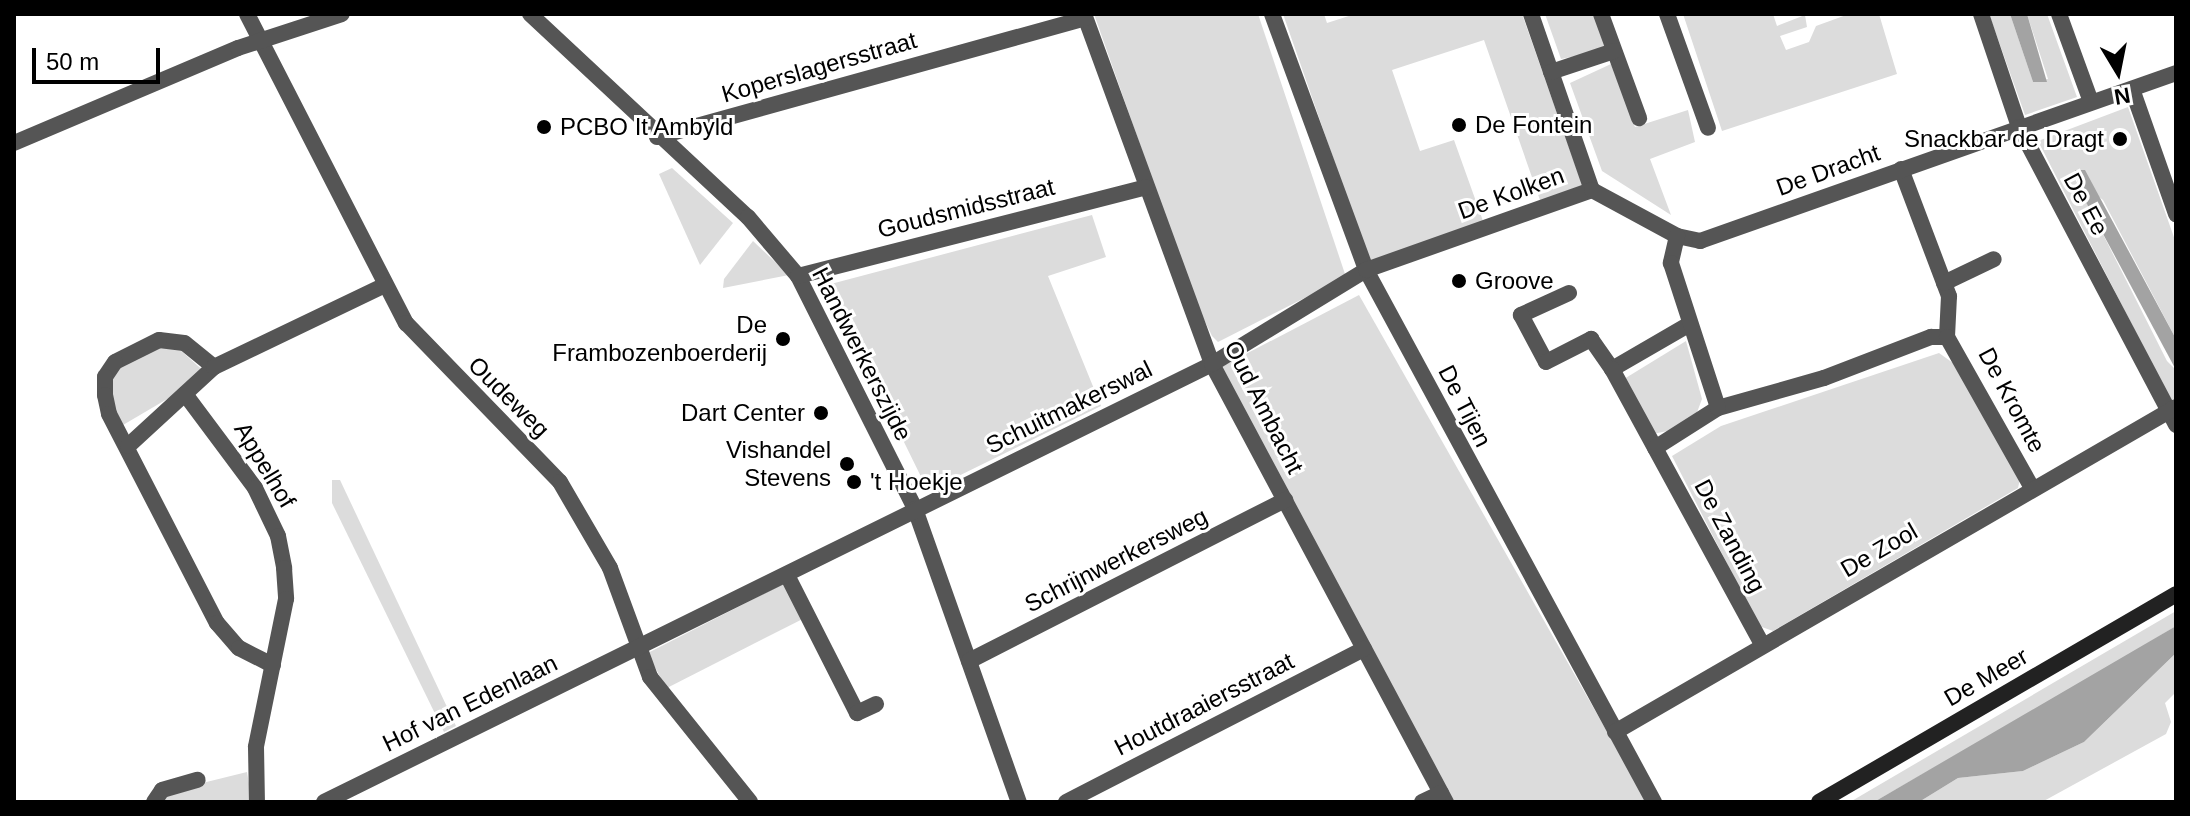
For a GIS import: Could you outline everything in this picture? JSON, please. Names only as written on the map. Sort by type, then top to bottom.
[{"type":"street","name":"Oudeweg","points":[[247,14],[385,285],[417,335],[560,482],[610,568],[650,677],[750,802]]},
{"type":"street","points":[[14,143],[263,41],[342,14]]},
{"type":"street","name":"Handwerkerszijde","points":[[530,14],[657,137],[748,217],[798,276],[915,509],[1019,802]]},
{"type":"street","name":"De Tijen","points":[[1272,14],[1366,270],[1654,802]]},
{"type":"street","points":[[1531,14],[1592,190]]},
{"type":"street","points":[[1601,14],[1639,118]]},
{"type":"street","points":[[1667,14],[1708,128]]},
{"type":"street","name":"De Ee","points":[[1981,14],[2019,127],[2173,414]]},
{"type":"street","points":[[2059,14],[2091,102]]},
{"type":"street","name":"Koperslagersstraat","points":[[657,137],[1084,16]]},
{"type":"street","name":"Oud Ambacht","points":[[1084,16],[1212,364],[1443,797]]},
{"type":"street","points":[[1551,72],[1614,51]]},
{"type":"street","name":"De Dracht","points":[[1677,236],[1700,241],[2176,73]]},
{"type":"street","points":[[2132,89],[2176,214]]},
{"type":"street","name":"De Kromte","points":[[1901,169],[1949,296],[1947,337],[2032,488]]},
{"type":"street","name":"Goudsmidsstraat","points":[[798,276],[1146,187]]},
{"type":"street","name":"De Kolken","points":[[1366,270],[1592,190],[1677,236]]},
{"type":"street","points":[[1655,448],[1718,408],[1688,325],[1671,263],[1677,236]]},
{"type":"street","points":[[1944,283],[1994,259]]},
{"type":"street","name":"Schuitmakerswal","points":[[638,648],[1212,364],[1366,270]]},
{"type":"street","points":[[128,446],[214,367],[385,285]]},
{"type":"street","name":"De Zanding","points":[[1569,293],[1521,315],[1546,362],[1591,339],[1612,369],[1763,646]]},
{"type":"street","points":[[1612,369],[1688,325]]},
{"type":"street","name":"De Kromte","points":[[1718,408],[1824,378],[1931,337],[1947,337]]},
{"type":"street","points":[[214,367],[184,343],[159,340],[115,362],[105,377],[105,395],[217,623],[239,648],[273,665]]},
{"type":"street","name":"Appelhof","points":[[185,394],[215,428],[255,488],[278,536],[286,599],[256,747],[257,802]]},
{"type":"street","name":"De Zool","points":[[1615,732],[2032,488],[2173,414]]},
{"type":"street","name":"Schrijnwerkersweg","points":[[969,661],[1285,500]]},
{"type":"street","points":[[787,575],[857,713],[876,704]]},
{"type":"street","name":"De Meer","points":[[1819,802],[2176,594]]},
{"type":"street","name":"Hof van Edenlaan","points":[[324,802],[638,648]]},
{"type":"street","name":"Houtdraaiersstraat","points":[[1066,802],[1364,649]]},
{"type":"street","points":[[154,802],[162,790],[198,780]]},
{"type":"street","points":[[1422,802],[1443,797]]},
{"type":"shaded area","points":[[1094,14],[1258,14],[1346,277],[1218,342],[1212,336],[1195,301]]},
{"type":"shaded area","points":[[1283,14],[1324,14],[1327,23],[1355,14],[1522,14],[1583,187],[1541,203],[1484,40],[1392,70],[1420,151],[1454,140],[1483,221],[1370,264]]},
{"type":"shaded area","points":[[1545,14],[1596,14],[1606,50],[1561,59]]},
{"type":"shaded area","points":[[1683,14],[1773,14],[1777,26],[1805,15],[1807,27],[1780,36],[1786,50],[1809,42],[1816,26],[1849,14],[1879,14],[1897,74],[1722,131]]},
{"type":"shaded area","points":[[1989,14],[2010,14],[2033,82],[2048,79],[2027,14],[2047,14],[2077,97],[2025,115]]},
{"type":"shaded area","points":[[2010,14],[2027,14],[2047,82],[2033,82]]},
{"type":"shaded area","points":[[1611,64],[1635,127],[1688,110],[1695,142],[1650,159],[1671,215],[1602,171],[1570,83]]},
{"type":"shaded area","points":[[2128,107],[2176,243],[2176,339],[2103,200],[2074,177],[2167,361],[2176,370],[2176,399],[2171,401],[2038,141]]},
{"type":"shaded area","points":[[672,168],[733,223],[700,265],[659,174]]},
{"type":"shaded area","points":[[2075,170],[2085,170],[2176,339],[2176,370],[2080,191]]},
{"type":"shaded area","points":[[1092,215],[1106,257],[1048,276],[1101,406],[928,491],[827,285]]},
{"type":"shaded area","points":[[753,241],[789,275],[723,288],[724,279]]},
{"type":"shaded area","points":[[1359,295],[1647,802],[1453,802],[1219,368]]},
{"type":"shaded area","points":[[1686,341],[1702,399],[1696,415],[1672,430],[1653,434],[1624,379]]},
{"type":"shaded area","points":[[160,347],[178,348],[208,375],[123,425],[114,416],[112,378],[121,364]]},
{"type":"shaded area","points":[[1939,353],[1953,363],[2020,479],[2018,488],[1773,631],[1759,626],[1672,456],[1721,426]]},
{"type":"shaded area","points":[[332,480],[340,480],[456,726],[444,732],[332,503]]},
{"type":"shaded area","points":[[785,583],[803,619],[666,689],[648,653]]},
{"type":"shaded area","points":[[2176,611],[2176,626],[2085,681],[1874,802],[1850,802]]},
{"type":"shaded area","points":[[2176,626],[2176,653],[2084,742],[2023,771],[1958,778],[1919,802],[1874,802]]},
{"type":"shaded area","points":[[2176,653],[2176,692],[2165,703],[2171,722],[2166,734],[2042,802],[1919,802],[1958,778],[2023,771],[2084,742]]},
{"type":"shaded area","points":[[247,772],[252,802],[161,802],[174,790]]},
{"type":"place","name":"De Fontein","points":[[1459,125]]},
{"type":"place","name":"PCBO It Ambyld","points":[[544,127]]},
{"type":"place","name":"Snackbar de Dragt","points":[[2120,139]]},
{"type":"place","name":"Groove","points":[[1459,281]]},
{"type":"place","name":"De Frambozenboerderij","points":[[783,339]]},
{"type":"place","name":"Dart Center","points":[[821,413]]},
{"type":"place","name":"Vishandel Stevens","points":[[847,464]]},
{"type":"place","name":"'t Hoekje","points":[[854,482]]}]
